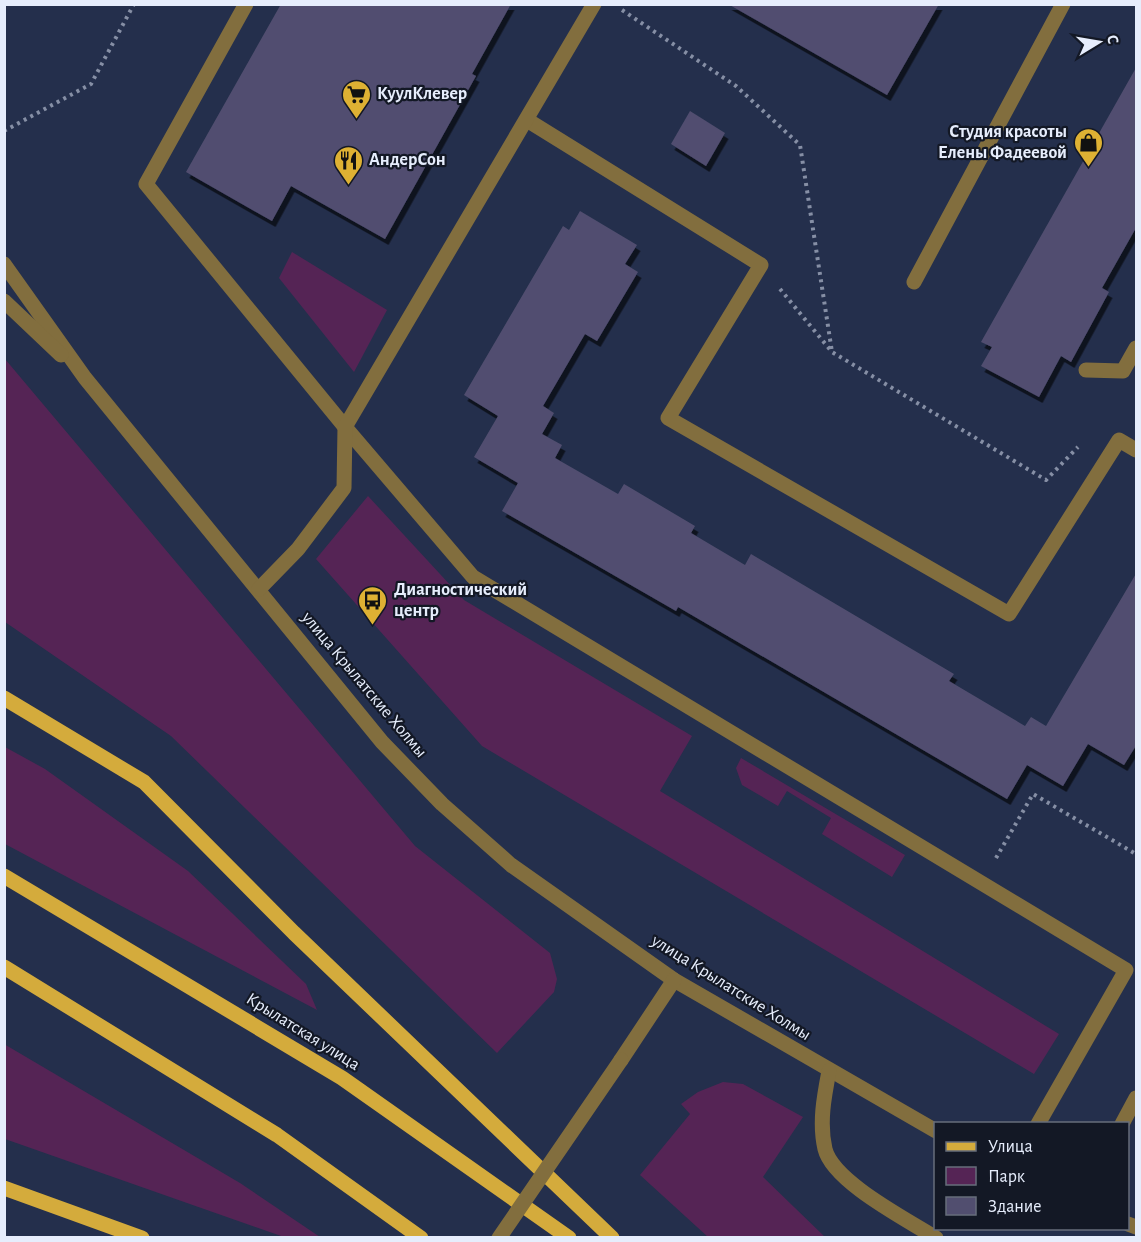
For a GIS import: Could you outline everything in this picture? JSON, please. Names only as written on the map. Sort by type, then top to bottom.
[{"type":"main road","points":[[4,698],[144,782],[294,933],[612,1238]]},
{"type":"main road","name":"Крылатская улица","points":[[4,876],[342,1078],[569,1238]]},
{"type":"main road","points":[[4,967],[277,1135],[421,1238]]},
{"type":"main road","points":[[4,1188],[142,1238]]},
{"type":"street","points":[[246,4],[146,184],[345,428],[473,577],[1131,974],[1039,1122]]},
{"type":"street","points":[[259,589],[298,549],[344,488],[345,428],[594,4]]},
{"type":"street","points":[[914,282],[1063,4]]},
{"type":"street","points":[[527,120],[761,265],[668,418],[1009,614],[1119,440],[1137,450]]},
{"type":"street","name":"улица Крылатские Холмы","points":[[4,264],[85,378],[382,742],[442,804],[511,865],[674,980],[934,1130]]},
{"type":"street","points":[[4,301],[85,378]]},
{"type":"street","points":[[1086,369],[1123,371],[1137,348]]},
{"type":"street","points":[[4,692],[22,707]]},
{"type":"street","points":[[499,1238],[674,980]]},
{"type":"street","points":[[829,1071],[822,1110],[826,1152],[846,1181],[936,1238]]},
{"type":"street","points":[[1123,1122],[1137,1098]]},
{"type":"path","points":[[4,131],[92,84],[134,4]]},
{"type":"path","points":[[613,4],[736,86],[800,146],[832,352]]},
{"type":"path","points":[[761,265],[832,352],[1047,480],[1085,440]]},
{"type":"path","points":[[981,883],[1033,794],[1137,854]]},
{"type":"green space","points":[[292,252],[387,310],[354,372],[279,278]]},
{"type":"green space","points":[[5,359],[415,846],[550,953],[557,979],[554,992],[497,1053],[171,736],[5,622]]},
{"type":"green space","points":[[368,496],[464,600],[692,736],[660,791],[1059,1034],[1034,1074],[482,746],[316,559]]},
{"type":"green space","points":[[5,747],[45,769],[188,871],[306,984],[317,1010],[5,844]]},
{"type":"green space","points":[[741,758],[905,855],[892,877],[822,834],[831,818],[787,791],[778,806],[742,785],[736,768]]},
{"type":"green space","points":[[4,1044],[240,1183],[320,1237],[284,1237],[5,1139]]},
{"type":"green space","points":[[723,1082],[743,1084],[803,1117],[763,1177],[825,1237],[708,1237],[640,1175],[690,1114],[681,1104],[698,1092]]},
{"type":"building","points":[[281,4],[511,4],[472,74],[476,76],[385,239],[291,186],[272,221],[186,172]]},
{"type":"building","points":[[728,4],[939,4],[887,95]]},
{"type":"building","points":[[1137,66],[1137,226],[1102,288],[1109,292],[1071,362],[1061,356],[1039,397],[981,366],[992,347],[981,342]]},
{"type":"building","points":[[690,111],[725,133],[706,166],[671,144]]},
{"type":"building","points":[[580,211],[637,245],[625,264],[638,272],[597,341],[585,334],[543,406],[554,413],[542,434],[562,445],[555,458],[618,494],[624,484],[695,526],[691,533],[745,565],[751,554],[954,674],[949,681],[1025,726],[1031,717],[1046,726],[1137,572],[1137,744],[1124,765],[1088,744],[1063,786],[1027,765],[1007,799],[678,607],[676,611],[502,511],[518,483],[474,457],[498,416],[464,395],[563,226],[569,230]]},
{"type":"place","name":"КуулКлевер","points":[[356,120]]},
{"type":"place","name":"Студия красоты Елены Фадеевой","points":[[1088,168]]},
{"type":"place","name":"АндерСон","points":[[348,186]]},
{"type":"place","name":"Диагностический центр","points":[[373,626]]}]
